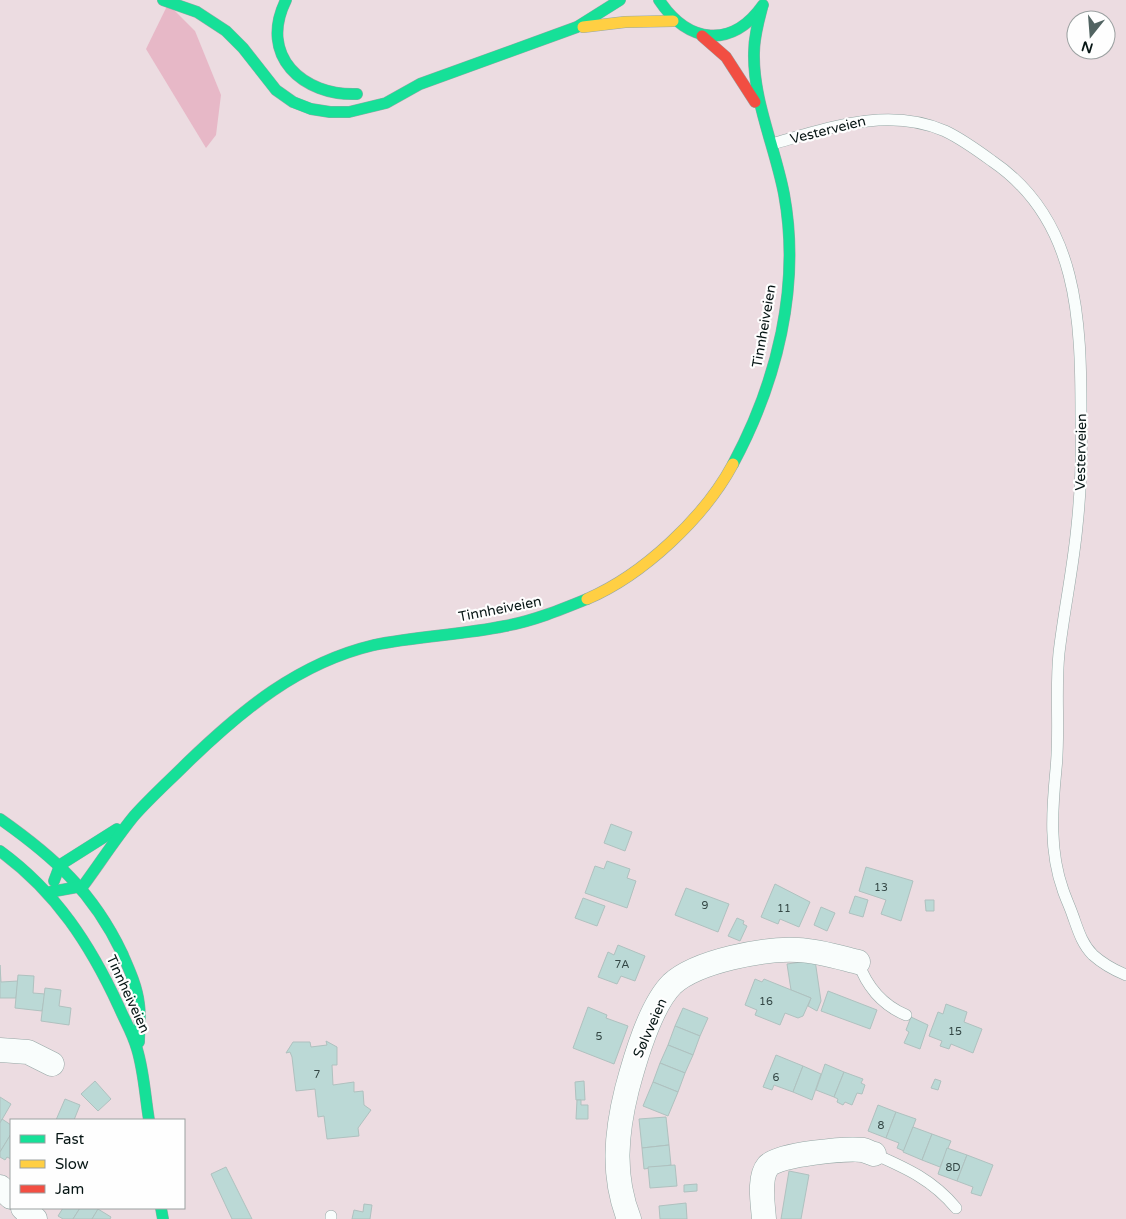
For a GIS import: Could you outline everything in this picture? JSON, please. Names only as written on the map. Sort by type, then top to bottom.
[{"type":"main road","points":[[164,0],[186,6],[224,28],[243,47],[276,89],[311,109],[350,113],[371,109],[399,98],[420,84],[576,27],[620,0]]},
{"type":"main road","points":[[286,0],[279,20],[280,52],[298,78],[310,87],[328,94],[368,92]]},
{"type":"main road","points":[[659,0],[673,21]]},
{"type":"main road","points":[[702,36],[719,36],[736,31],[751,22],[763,4]]},
{"type":"main road","name":"Tinnheiveien","points":[[83,886],[129,822],[218,733],[258,701],[302,671],[342,654],[385,642],[507,626],[550,615],[599,595],[640,568],[674,540],[707,504],[732,466],[753,424],[770,382],[781,329],[787,280],[788,237],[785,198],[765,120],[754,57],[755,38],[763,4]]},
{"type":"main road","points":[[576,27],[625,22],[673,21]]},
{"type":"main road","name":"Tinnheiveien","points":[[673,21],[686,30],[702,36],[723,51],[734,65],[765,120]]},
{"type":"main road","points":[[395,84],[420,84]]},
{"type":"main road","points":[[0,819],[60,865],[83,886],[105,918],[135,984],[140,1011],[138,1051]]},
{"type":"main road","name":"Tinnheiveien","points":[[60,865],[129,822]]},
{"type":"main road","name":"Tinnheiveien","points":[[0,851],[16,862],[50,892],[77,927],[95,956],[138,1051],[149,1119]]},
{"type":"main road","points":[[50,892],[60,865]]},
{"type":"main road","points":[[50,892],[83,886]]},
{"type":"street","name":"Sølvveien","points":[[629,1219],[618,1184],[617,1142],[620,1118],[641,1042],[660,1002],[672,985],[692,971],[713,961],[775,952],[796,950],[814,952],[858,962]]},
{"type":"street","points":[[0,1050],[28,1052],[52,1064]]},
{"type":"street","points":[[764,1219],[762,1195],[764,1176],[768,1165],[780,1159],[796,1156],[862,1150],[874,1154]]},
{"type":"street","points":[[0,1187],[10,1196]]},
{"type":"street","points":[[24,1209],[35,1219]]},
{"type":"lane","name":"Vesterveien","points":[[772,144],[852,123],[876,119],[911,121],[928,126],[966,142],[1006,171],[1035,202],[1055,233],[1072,278],[1081,359],[1082,436],[1077,527],[1058,671],[1056,770],[1052,807],[1054,846],[1062,888],[1079,935],[1092,954],[1106,966],[1126,975]]},
{"type":"lane","name":"Sølvveien","points":[[858,962],[879,999],[892,1010],[906,1015]]},
{"type":"lane","points":[[874,1154],[924,1177],[935,1185],[956,1208]]},
{"type":"shaded area","points":[[0,0],[1126,0],[1126,1219],[0,1219]]},
{"type":"shaded area","points":[[168,4],[195,31],[221,95],[216,135],[206,148],[146,49]]},
{"type":"building","points":[[611,824],[632,832],[625,851],[604,843]]},
{"type":"building","points":[[607,861],[630,869],[627,878],[636,881],[627,908],[585,893],[595,866],[604,869]]},
{"type":"building","points":[[866,867],[913,881],[901,921],[881,914],[886,900],[859,891]]},
{"type":"building","points":[[775,884],[810,902],[799,927],[780,919],[778,924],[761,917]]},
{"type":"building","points":[[686,888],[729,904],[718,932],[675,915]]},
{"type":"building","points":[[855,896],[868,900],[863,917],[849,913]]},
{"type":"building","points":[[583,898],[605,906],[597,926],[575,918]]},
{"type":"building","points":[[925,900],[934,900],[934,911],[926,911]]},
{"type":"building","points":[[821,907],[835,913],[827,931],[814,925]]},
{"type":"building","points":[[737,918],[744,921],[743,924],[747,926],[740,941],[728,936]]},
{"type":"building","points":[[618,945],[645,956],[635,981],[621,976],[617,984],[598,977],[608,952],[614,955]]},
{"type":"building","points":[[815,960],[821,1001],[817,1011],[808,1006],[811,998],[791,990],[787,964]]},
{"type":"building","points":[[0,965],[1,982],[18,981],[16,998],[0,998]]},
{"type":"building","points":[[18,975],[34,976],[33,993],[45,994],[42,1011],[15,1008]]},
{"type":"building","points":[[755,979],[762,982],[764,979],[811,998],[803,1016],[798,1018],[785,1013],[780,1025],[755,1015],[757,1010],[745,1005]]},
{"type":"building","points":[[45,988],[61,990],[59,1006],[71,1008],[69,1025],[41,1021]]},
{"type":"building","points":[[828,991],[877,1010],[870,1029],[821,1011]]},
{"type":"building","points":[[946,1004],[967,1012],[964,1022],[982,1029],[973,1053],[951,1044],[949,1049],[940,1046],[942,1041],[929,1036],[938,1012],[943,1014]]},
{"type":"building","points":[[588,1007],[607,1015],[606,1018],[628,1026],[614,1064],[573,1048]]},
{"type":"building","points":[[683,1008],[708,1018],[700,1036],[675,1026]]},
{"type":"building","points":[[911,1017],[928,1025],[920,1049],[904,1043],[909,1032],[906,1030]]},
{"type":"building","points":[[675,1026],[700,1036],[693,1055],[668,1045]]},
{"type":"building","points":[[326,1041],[337,1047],[337,1065],[332,1065],[333,1085],[354,1082],[354,1092],[363,1091],[364,1105],[371,1110],[358,1128],[359,1136],[327,1139],[324,1116],[318,1117],[315,1089],[296,1091],[292,1057],[290,1052],[286,1053],[293,1042],[310,1042],[311,1047],[327,1045]]},
{"type":"building","points":[[668,1045],[693,1055],[685,1073],[660,1063]]},
{"type":"building","points":[[776,1055],[803,1066],[793,1092],[774,1085],[772,1090],[763,1087]]},
{"type":"building","points":[[660,1063],[685,1073],[678,1092],[653,1082]]},
{"type":"building","points":[[825,1064],[844,1072],[834,1097],[816,1090]]},
{"type":"building","points":[[803,1066],[821,1074],[812,1100],[793,1092]]},
{"type":"building","points":[[844,1072],[863,1079],[861,1083],[865,1085],[862,1094],[857,1093],[852,1105],[845,1102],[843,1105],[837,1102],[838,1099],[834,1097]]},
{"type":"building","points":[[935,1079],[941,1081],[938,1090],[931,1088]]},
{"type":"building","points":[[95,1081],[111,1099],[98,1111],[81,1094]]},
{"type":"building","points":[[584,1081],[585,1100],[576,1100],[575,1082]]},
{"type":"building","points":[[653,1082],[678,1092],[668,1116],[643,1106]]},
{"type":"building","points":[[0,1097],[11,1104],[0,1123]]},
{"type":"building","points":[[65,1099],[80,1105],[74,1119],[56,1119]]},
{"type":"building","points":[[577,1100],[581,1100],[581,1105],[588,1105],[588,1119],[576,1119]]},
{"type":"building","points":[[878,1105],[896,1112],[886,1138],[868,1131]]},
{"type":"building","points":[[896,1112],[916,1119],[904,1151],[897,1148],[899,1143],[886,1138]]},
{"type":"building","points":[[666,1117],[669,1145],[642,1148],[639,1119]]},
{"type":"building","points":[[2,1119],[10,1124],[10,1136],[0,1152],[0,1123]]},
{"type":"building","points":[[913,1127],[932,1134],[922,1160],[903,1152]]},
{"type":"building","points":[[932,1134],[951,1141],[940,1167],[922,1160]]},
{"type":"building","points":[[10,1136],[10,1158],[7,1157],[5,1160],[0,1157],[0,1152]]},
{"type":"building","points":[[669,1145],[671,1165],[644,1169],[642,1148]]},
{"type":"building","points":[[947,1148],[967,1155],[957,1181],[938,1174]]},
{"type":"building","points":[[967,1155],[993,1165],[981,1196],[971,1193],[973,1187],[957,1181]]},
{"type":"building","points":[[675,1165],[677,1186],[650,1188],[648,1167]]},
{"type":"building","points":[[226,1167],[252,1219],[232,1219],[211,1174]]},
{"type":"building","points":[[789,1171],[809,1175],[801,1219],[781,1219]]},
{"type":"building","points":[[697,1184],[697,1191],[684,1192],[684,1185]]},
{"type":"building","points":[[686,1203],[687,1219],[660,1219],[659,1206]]},
{"type":"building","points":[[364,1204],[372,1205],[370,1219],[352,1219],[354,1210],[363,1212]]},
{"type":"building","points":[[62,1209],[79,1209],[73,1219],[63,1219],[58,1216]]},
{"type":"building","points":[[79,1209],[98,1209],[92,1219],[73,1219]]},
{"type":"building","points":[[98,1209],[111,1217],[110,1219],[92,1219]]},
{"type":"traffic: fast","points":[[163,0],[197,12],[226,31],[243,48],[276,90],[293,102],[311,109],[330,112],[349,112],[386,103],[420,84],[577,27],[620,0]]},
{"type":"traffic: fast","points":[[286,0],[279,20],[278,39],[282,55],[291,69],[303,80],[319,88],[337,93],[357,94]]},
{"type":"traffic: fast","points":[[659,0],[683,26],[696,33],[710,36],[738,29],[751,19],[763,5]]},
{"type":"traffic: fast","points":[[733,464],[749,433],[773,367],[787,298],[789,263],[784,194],[761,106],[755,71],[756,30],[762,8]]},
{"type":"traffic: fast","points":[[50,892],[83,886],[127,824],[154,795],[229,724],[296,676],[346,653],[374,645],[472,632],[515,624],[546,615],[587,599]]},
{"type":"traffic: fast","points":[[0,819],[38,847],[70,877],[85,894],[111,931],[125,959],[136,991],[140,1014],[139,1042]]},
{"type":"traffic: fast","points":[[54,881],[60,865],[117,829]]},
{"type":"traffic: fast","points":[[0,851],[20,867],[55,902],[70,921],[96,962],[135,1043],[141,1066],[149,1119]]},
{"type":"traffic: fast","points":[[161,1209],[163,1219]]},
{"type":"traffic: slow","points":[[583,27],[625,22],[673,21]]},
{"type":"traffic: slow","points":[[587,599],[608,589],[629,575],[670,543],[706,504],[733,464]]},
{"type":"traffic: jam","points":[[702,36],[726,57],[755,102]]}]
